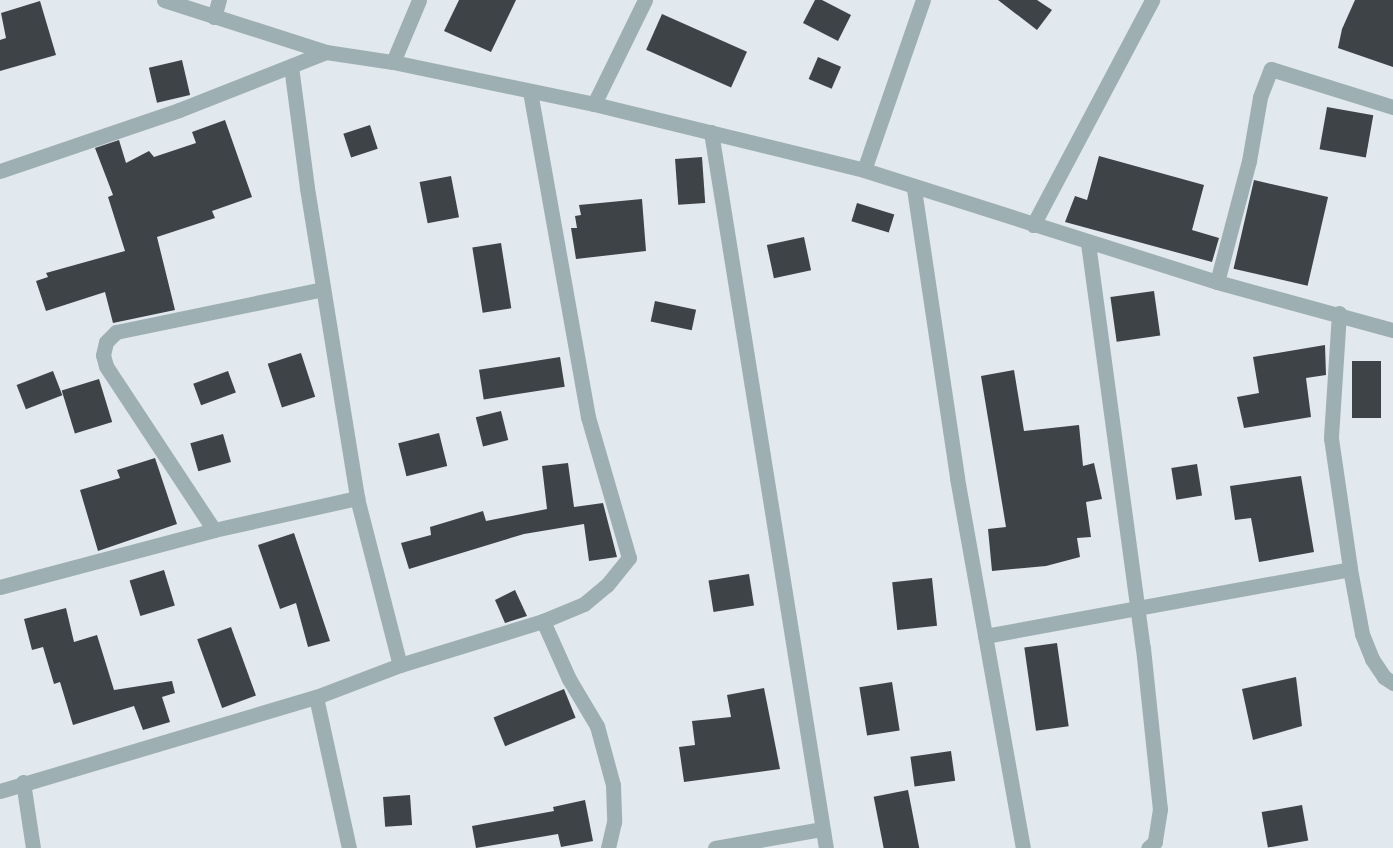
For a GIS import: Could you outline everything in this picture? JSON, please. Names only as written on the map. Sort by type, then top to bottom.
[{"type":"street","points":[[164,0],[326,52],[393,62],[594,104],[864,170],[914,189],[1217,282],[1339,313],[1393,330]]},
{"type":"street","points":[[214,17],[219,0]]},
{"type":"street","points":[[393,62],[419,0]]},
{"type":"street","points":[[594,104],[645,0]]},
{"type":"street","points":[[864,170],[923,0]]},
{"type":"street","points":[[1033,225],[1152,0]]},
{"type":"street","points":[[0,171],[179,110],[326,52]]},
{"type":"street","points":[[291,66],[323,289],[357,498],[400,664]]},
{"type":"street","points":[[1217,282],[1249,161],[1260,97],[1271,69],[1393,107]]},
{"type":"street","points":[[0,791],[22,782],[170,743],[316,697],[400,664],[543,621],[584,604],[607,585],[629,558],[588,417],[530,91]]},
{"type":"street","points":[[711,132],[826,848]]},
{"type":"street","points":[[914,189],[957,478],[1023,848]]},
{"type":"street","points":[[1088,242],[1137,609],[1160,810],[1155,842],[1148,848]]},
{"type":"street","points":[[214,530],[106,366],[103,355],[106,342],[116,332],[323,289]]},
{"type":"street","points":[[1339,313],[1330,438],[1350,569],[1366,642],[1372,659],[1393,683]]},
{"type":"street","points":[[0,587],[214,530],[357,498]]},
{"type":"street","points":[[985,636],[1350,569]]},
{"type":"street","points":[[543,621],[570,679],[597,726],[613,785],[614,822],[608,848]]},
{"type":"street","points":[[316,697],[349,848]]},
{"type":"street","points":[[22,782],[33,848]]},
{"type":"street","points":[[715,848],[822,829]]},
{"type":"building","points":[[459,0],[516,0],[491,52],[444,31]]},
{"type":"building","points":[[815,0],[822,0],[851,15],[838,41],[803,23]]},
{"type":"building","points":[[998,0],[1037,0],[1052,10],[1037,30]]},
{"type":"building","points":[[1355,0],[1393,0],[1393,67],[1338,48],[1342,29]]},
{"type":"building","points":[[40,1],[56,55],[0,71],[0,40],[6,38],[1,13]]},
{"type":"building","points":[[662,14],[747,52],[731,87],[646,50]]},
{"type":"building","points":[[818,57],[841,67],[832,89],[809,79]]},
{"type":"building","points":[[182,60],[190,95],[157,103],[149,68]]},
{"type":"building","points":[[1327,107],[1373,115],[1366,158],[1320,149]]},
{"type":"building","points":[[225,120],[252,197],[212,211],[215,218],[157,237],[175,310],[113,323],[105,292],[46,311],[36,281],[48,277],[46,273],[125,251],[108,197],[113,195],[95,148],[119,140],[126,163],[149,151],[154,157],[196,143],[192,132]]},
{"type":"building","points":[[370,125],[378,149],[351,157],[343,134]]},
{"type":"building","points":[[1099,156],[1204,185],[1192,230],[1219,238],[1212,262],[1065,222],[1075,196],[1087,200]]},
{"type":"building","points":[[702,157],[705,203],[678,205],[675,159]]},
{"type":"building","points":[[451,176],[459,217],[428,223],[420,182]]},
{"type":"building","points":[[1254,180],[1328,197],[1308,286],[1234,269]]},
{"type":"building","points":[[642,199],[646,251],[576,259],[571,228],[577,228],[575,216],[581,215],[579,205]]},
{"type":"building","points":[[857,203],[894,214],[889,233],[851,221]]},
{"type":"building","points":[[804,237],[811,270],[774,278],[767,245]]},
{"type":"building","points":[[501,243],[511,308],[483,313],[472,248]]},
{"type":"building","points":[[1154,291],[1160,336],[1117,342],[1110,297]]},
{"type":"building","points":[[655,301],[696,310],[692,330],[651,322]]},
{"type":"building","points":[[1325,345],[1326,375],[1306,378],[1311,417],[1244,428],[1237,397],[1259,393],[1253,357]]},
{"type":"building","points":[[301,353],[315,397],[282,408],[268,364]]},
{"type":"building","points":[[560,357],[565,387],[484,399],[479,370]]},
{"type":"building","points":[[1352,361],[1381,361],[1381,418],[1352,418]]},
{"type":"building","points":[[1014,370],[1024,431],[1079,425],[1083,466],[1094,463],[1102,499],[1086,502],[1091,537],[1077,538],[1080,557],[1046,566],[992,571],[988,529],[1006,527],[981,376]]},
{"type":"building","points":[[53,371],[62,395],[26,409],[17,385]]},
{"type":"building","points":[[228,371],[236,393],[201,405],[193,384]]},
{"type":"building","points":[[99,379],[112,422],[75,433],[62,390]]},
{"type":"building","points":[[501,411],[508,440],[483,446],[476,417]]},
{"type":"building","points":[[439,433],[447,466],[406,476],[398,443]]},
{"type":"building","points":[[223,434],[231,462],[198,471],[190,443]]},
{"type":"building","points":[[155,458],[177,524],[98,551],[80,490],[120,478],[117,470]]},
{"type":"building","points":[[568,463],[574,507],[603,503],[617,557],[589,561],[584,524],[524,534],[409,569],[401,543],[431,535],[430,527],[483,511],[486,521],[547,509],[542,466]]},
{"type":"building","points":[[1197,464],[1202,496],[1176,500],[1171,468]]},
{"type":"building","points":[[1301,476],[1314,552],[1259,562],[1251,518],[1235,520],[1230,486]]},
{"type":"building","points":[[294,533],[330,641],[308,647],[296,603],[280,609],[258,545]]},
{"type":"building","points":[[164,570],[175,605],[140,616],[130,581]]},
{"type":"building","points":[[749,574],[754,606],[714,612],[709,580]]},
{"type":"building","points":[[932,578],[937,626],[897,630],[892,582]]},
{"type":"building","points":[[515,590],[527,616],[505,623],[495,600]]},
{"type":"building","points":[[66,608],[74,642],[97,635],[114,690],[172,681],[175,693],[162,697],[170,722],[143,730],[134,706],[73,725],[60,682],[54,684],[43,647],[32,650],[24,619]]},
{"type":"building","points":[[231,627],[256,696],[222,708],[197,639]]},
{"type":"building","points":[[1057,643],[1069,726],[1036,731],[1024,648]]},
{"type":"building","points":[[1296,677],[1302,726],[1253,740],[1242,689]]},
{"type":"building","points":[[892,682],[900,730],[867,736],[859,687]]},
{"type":"building","points":[[764,688],[780,769],[684,782],[679,747],[695,745],[692,721],[731,717],[727,695]]},
{"type":"building","points":[[564,689],[576,718],[505,746],[494,717]]},
{"type":"building","points":[[951,751],[955,781],[915,786],[910,757]]},
{"type":"building","points":[[908,790],[919,848],[884,848],[874,797]]},
{"type":"building","points":[[410,795],[412,825],[385,827],[383,797]]},
{"type":"building","points":[[585,800],[593,841],[561,847],[558,834],[476,848],[472,826],[554,811],[553,807]]},
{"type":"building","points":[[1302,805],[1308,840],[1268,848],[1262,812]]}]
